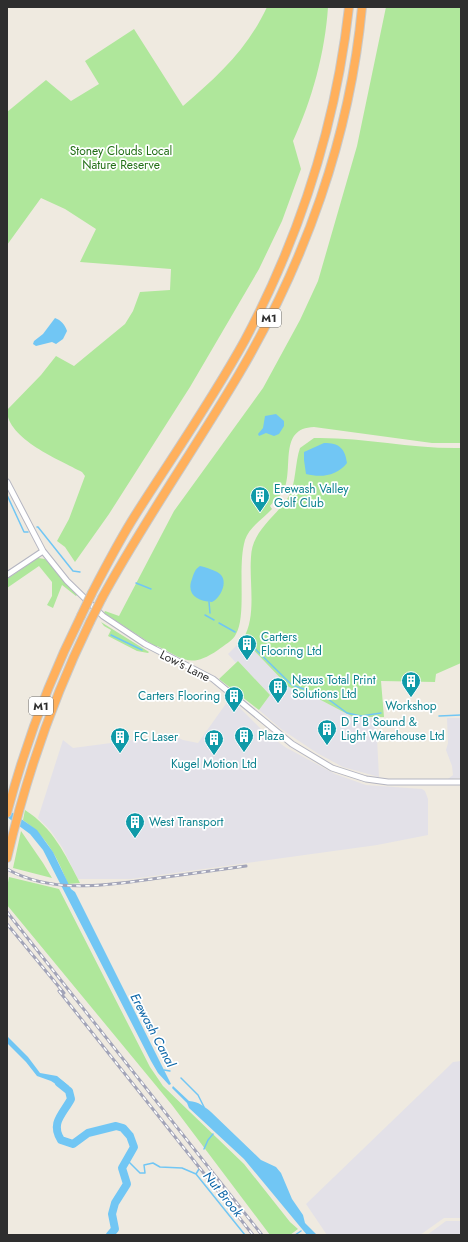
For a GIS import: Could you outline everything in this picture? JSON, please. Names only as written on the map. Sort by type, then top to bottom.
[{"type":"highway","name":"M1","points":[[7,814],[39,711],[62,655],[92,593],[136,515],[236,355],[274,281],[304,206],[324,142],[340,69],[349,7]]},
{"type":"highway","name":"M1","points":[[7,858],[22,800],[46,726],[90,622],[138,533],[239,374],[272,312],[292,268],[322,193],[338,144],[357,54],[362,7]]},
{"type":"street","name":"Low's Lane","points":[[7,482],[43,551],[67,581],[104,616],[152,648],[213,680],[277,734],[324,764],[351,775],[374,781],[461,782]]},
{"type":"street","points":[[7,575],[43,551]]},
{"type":"shaded area","points":[[243,639],[289,687],[317,698],[353,717],[376,718],[379,777],[343,767],[317,753],[281,729],[259,710],[270,695],[238,661],[236,663],[228,654]]},
{"type":"shaded area","points":[[230,698],[261,729],[285,747],[335,774],[366,785],[422,789],[425,791],[428,799],[428,835],[377,845],[131,879],[78,879],[62,847],[50,830],[38,818],[63,740],[73,748],[172,735],[183,740],[198,743]]},
{"type":"shaded area","points":[[447,718],[461,718],[461,778],[448,779],[453,775],[452,766],[446,750],[448,743]]},
{"type":"shaded area","points":[[461,1061],[461,1218],[444,1218],[420,1235],[327,1235],[306,1204],[453,1062]]},
{"type":"shaded area","points":[[446,1221],[461,1221],[461,1235],[427,1235]]},
{"type":"green space","name":"Stoney Clouds Local Nature Reserve","points":[[267,7],[328,7],[321,59],[312,93],[293,141],[301,169],[282,221],[259,269],[190,387],[109,514],[75,562],[65,547],[57,541],[69,519],[85,476],[82,472],[49,455],[25,439],[9,420],[7,410],[41,375],[56,356],[74,366],[125,324],[133,311],[140,292],[170,290],[171,269],[80,262],[96,229],[65,209],[41,198],[7,245],[7,112],[46,80],[71,101],[99,84],[85,61],[134,29],[183,106],[220,73],[231,61],[250,36]]},
{"type":"green space","points":[[386,7],[461,7],[461,443],[432,443],[314,427],[303,429],[296,434],[291,442],[289,451],[287,481],[284,490],[270,506],[272,509],[253,527],[245,540],[242,563],[241,615],[236,634],[231,641],[208,656],[194,661],[187,660],[157,646],[156,647],[104,613],[105,611],[119,616],[174,511],[263,388],[300,320],[318,281],[357,146]]},
{"type":"green space","points":[[314,438],[351,439],[424,447],[461,448],[461,663],[436,674],[435,682],[381,681],[384,717],[353,717],[317,698],[289,687],[243,639],[250,620],[251,610],[252,547],[260,531],[284,504],[289,496],[293,485],[300,448]]},
{"type":"green space","points":[[38,558],[45,559],[77,595],[76,596],[62,585],[53,608],[47,605],[52,596],[52,582],[39,566],[7,588],[7,579]]},
{"type":"green space","points":[[101,622],[149,652],[137,651],[108,636],[111,630],[104,626]]},
{"type":"green space","points":[[238,661],[270,695],[259,710],[219,679]]},
{"type":"green space","points":[[25,810],[35,817],[51,833],[80,883],[68,884],[60,865],[50,848],[39,833],[23,820]]},
{"type":"green space","points":[[21,831],[43,863],[52,878],[13,868]]},
{"type":"green space","points":[[9,877],[59,889],[150,1067],[163,1086],[244,1164],[290,1222],[298,1229],[290,1235],[270,1235],[172,1105],[7,905],[7,888]]},
{"type":"water","points":[[55,318],[62,323],[67,331],[63,339],[56,344],[52,342],[36,346],[33,344],[34,341],[43,334]]},
{"type":"water","points":[[276,414],[284,421],[284,426],[279,434],[274,436],[266,433],[259,436],[258,434],[263,428],[265,416]]},
{"type":"water","points":[[324,443],[334,444],[340,447],[345,454],[347,463],[338,471],[328,475],[317,476],[306,474],[304,452]]},
{"type":"water","points":[[200,566],[217,572],[223,578],[224,582],[222,590],[218,597],[212,602],[197,598],[190,589],[194,573]]},
{"type":"water","points":[[7,809],[37,830],[53,852],[71,889],[75,892],[171,1084],[169,1085],[158,1073],[151,1061],[43,850],[30,834],[7,817]]},
{"type":"water","points":[[7,1036],[28,1057],[40,1073],[57,1076],[69,1086],[65,1090],[51,1081],[37,1076],[26,1062],[7,1043]]},
{"type":"water","points":[[173,1086],[189,1101],[199,1103],[204,1106],[261,1160],[276,1167],[281,1173],[292,1199],[303,1215],[305,1223],[317,1235],[307,1235],[244,1159],[189,1108],[187,1103],[172,1088]]},
{"type":"waterway","points":[[7,495],[24,532],[28,532]]},
{"type":"waterway","points":[[37,527],[73,571],[80,572]]},
{"type":"waterway","points":[[136,583],[151,589]]},
{"type":"waterway","points":[[209,602],[210,613]]},
{"type":"waterway","points":[[205,615],[214,620]]},
{"type":"waterway","points":[[219,623],[235,632]]},
{"type":"waterway","points":[[111,635],[142,650]]},
{"type":"waterway","points":[[245,639],[292,685],[324,696],[347,713],[361,716],[381,713]]},
{"type":"waterway","points":[[439,716],[461,715]]},
{"type":"waterway","name":"Erewash Canal","points":[[164,1070],[170,1071]]},
{"type":"waterway","points":[[181,1078],[198,1095],[204,1107]]},
{"type":"waterway","points":[[59,1083],[69,1091],[71,1099],[61,1114],[57,1124],[58,1134],[61,1140],[73,1144],[88,1133],[116,1126],[123,1128],[130,1136],[134,1147],[122,1168],[127,1184],[115,1203],[112,1214],[115,1229],[110,1235]]},
{"type":"waterway","points":[[204,1149],[208,1140],[213,1134]]},
{"type":"waterway","name":"Nut Brook","points":[[127,1160],[140,1173],[145,1173],[144,1165],[153,1163],[160,1167],[182,1168],[196,1174],[245,1235]]},
{"type":"waterway","name":"Nut Brook","points":[[196,1174],[199,1169]]},
{"type":"waterway","name":"Nut Brook","points":[[295,1235],[301,1231]]},
{"type":"railway","points":[[7,869],[25,877],[43,882],[82,886],[121,883],[246,866]]},
{"type":"railway","points":[[7,912],[262,1235]]},
{"type":"railway","points":[[7,924],[64,993]]},
{"type":"railway","points":[[59,991],[253,1235]]},
{"type":"place","name":"Erewash Valley Golf Club","points":[[260,513]]},
{"type":"place","name":"Carters Flooring Ltd","points":[[247,661]]},
{"type":"place","name":"Workshop","points":[[411,698]]},
{"type":"place","name":"Nexus Total Print Solutions Ltd","points":[[278,704]]},
{"type":"place","name":"Carters Flooring","points":[[234,713]]},
{"type":"place","name":"D F B Sound & Light Warehouse Ltd","points":[[327,746]]},
{"type":"place","name":"Plaza","points":[[244,753]]},
{"type":"place","name":"FC Laser","points":[[120,754]]},
{"type":"place","name":"Kugel Motion Ltd","points":[[214,756]]},
{"type":"place","name":"West Transport","points":[[135,839]]}]
